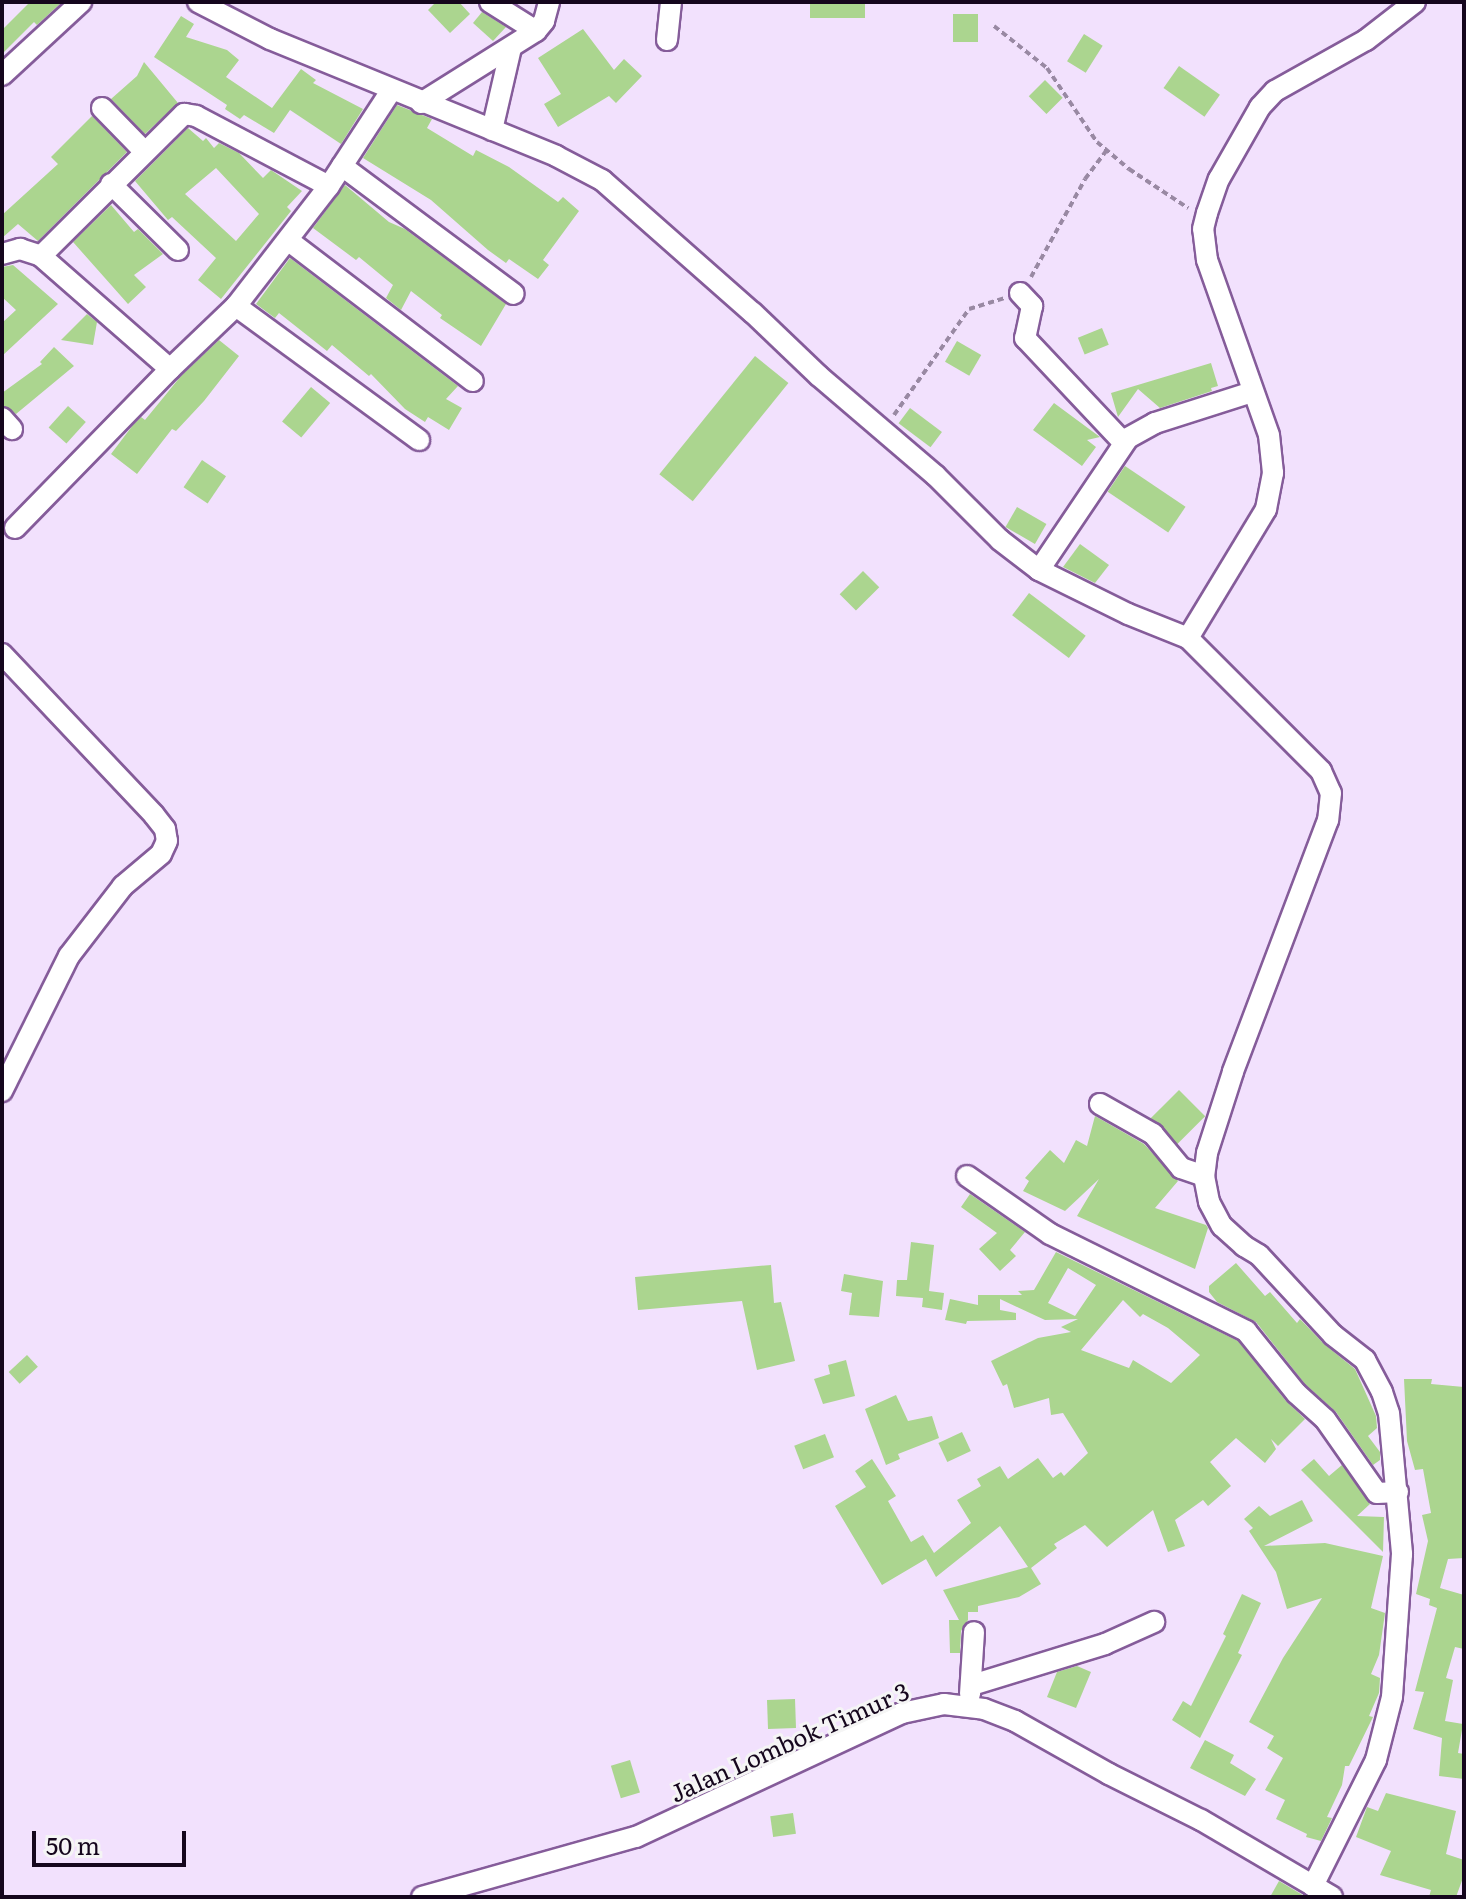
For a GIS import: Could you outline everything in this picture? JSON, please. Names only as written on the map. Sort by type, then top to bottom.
[{"type":"street","points":[[2,75],[81,2]]},
{"type":"street","points":[[198,2],[270,39],[556,156],[602,180],[882,429],[1000,540],[1039,570],[1128,614],[1188,638],[1321,771],[1332,803],[1233,1072],[1207,1153],[1204,1176],[1209,1202],[1222,1226],[1259,1255],[1333,1335],[1365,1360],[1375,1375],[1389,1413],[1398,1492],[1401,1577],[1388,1720],[1368,1779],[1313,1886]]},
{"type":"street","points":[[490,2],[536,31]]},
{"type":"street","points":[[421,103],[536,31],[544,21],[549,2]]},
{"type":"street","points":[[667,40],[671,2]]},
{"type":"street","points":[[1188,638],[1252,536],[1271,492],[1271,445],[1207,260],[1203,229],[1206,215],[1219,179],[1260,107],[1275,91],[1366,40],[1415,2]]},
{"type":"street","points":[[492,130],[511,48]]},
{"type":"street","points":[[15,528],[236,306],[329,186],[391,91]]},
{"type":"street","points":[[102,108],[144,151]]},
{"type":"street","points":[[41,256],[179,117],[190,114],[329,186]]},
{"type":"street","points":[[342,166],[514,294]]},
{"type":"street","points":[[111,184],[178,250]]},
{"type":"street","points":[[289,241],[473,381]]},
{"type":"street","points":[[2,254],[20,249],[41,256],[170,369]]},
{"type":"street","points":[[1020,293],[1032,306],[1025,338],[1123,442]]},
{"type":"street","points":[[236,306],[419,440]]},
{"type":"street","points":[[1039,570],[1123,442],[1155,423],[1252,392]]},
{"type":"street","points":[[2,654],[154,815],[165,829],[167,841],[161,854],[123,886],[69,956],[2,1091]]},
{"type":"street","points":[[1100,1104],[1153,1134],[1181,1168],[1204,1176]]},
{"type":"street","points":[[967,1176],[1050,1234],[1246,1331],[1296,1393],[1325,1419],[1377,1493],[1398,1492]]},
{"type":"street","points":[[972,1685],[1105,1644],[1154,1622]]},
{"type":"street","points":[[968,1706],[974,1632]]},
{"type":"street","name":"Jalan Lombok Timur 3","points":[[422,1897],[636,1837],[902,1713],[944,1704],[968,1706],[1015,1721],[1109,1774],[1201,1820],[1332,1897]]},
{"type":"path","points":[[994,26],[1047,68],[1097,142],[1180,205],[1206,215]]},
{"type":"path","points":[[882,429],[969,309],[1020,293],[1077,191],[1107,150]]},
{"type":"building","points":[[30,2],[62,2],[37,25],[34,22],[2,54],[2,30]]},
{"type":"building","points":[[436,2],[459,2],[470,14],[450,33],[428,10]]},
{"type":"building","points":[[810,2],[865,2],[865,18],[810,18]]},
{"type":"building","points":[[482,12],[506,27],[493,41],[473,23]]},
{"type":"building","points":[[953,14],[978,14],[978,42],[953,42]]},
{"type":"building","points":[[181,16],[194,24],[186,37],[227,50],[239,60],[226,77],[272,108],[301,69],[316,80],[313,83],[363,109],[341,144],[290,110],[274,133],[244,115],[240,119],[225,109],[227,105],[154,57]]},
{"type":"building","points":[[583,29],[614,70],[624,59],[642,76],[616,103],[609,96],[558,127],[544,104],[561,94],[538,58]]},
{"type":"building","points":[[1084,34],[1103,46],[1086,73],[1067,61]]},
{"type":"building","points":[[144,62],[178,103],[145,134],[111,99],[137,76]]},
{"type":"building","points":[[1179,66],[1220,95],[1204,117],[1164,88]]},
{"type":"building","points":[[1045,80],[1063,98],[1046,114],[1029,96]]},
{"type":"building","points":[[397,105],[432,119],[427,128],[473,156],[476,150],[509,167],[558,202],[563,197],[579,211],[543,260],[549,265],[538,279],[509,259],[506,263],[431,200],[363,158]]},
{"type":"building","points":[[92,116],[127,152],[38,241],[18,224],[2,238],[2,215],[58,164],[51,157]]},
{"type":"building","points":[[188,128],[203,141],[206,138],[214,148],[219,143],[239,153],[263,178],[271,170],[302,191],[287,207],[291,211],[221,299],[198,280],[216,258],[172,217],[168,220],[135,181]],"holes":[[[216,168],[259,214],[236,241],[185,194]]]},
{"type":"building","points":[[345,185],[389,222],[405,229],[506,304],[481,346],[440,318],[442,315],[411,291],[401,310],[386,298],[393,285],[359,257],[356,260],[313,228]]},
{"type":"building","points":[[111,205],[134,232],[138,229],[163,254],[134,275],[146,287],[128,304],[73,242]]},
{"type":"building","points":[[290,258],[458,386],[446,399],[462,408],[449,430],[428,417],[425,422],[405,409],[371,374],[369,376],[332,345],[327,351],[279,313],[275,318],[256,304]]},
{"type":"building","points":[[13,265],[58,304],[2,356],[2,323],[16,310],[2,297],[2,267]]},
{"type":"building","points":[[87,314],[97,322],[93,345],[61,340]]},
{"type":"building","points":[[1102,328],[1109,345],[1085,354],[1078,338]]},
{"type":"building","points":[[219,340],[239,356],[204,401],[176,431],[172,429],[137,474],[111,454],[133,425],[141,417],[145,420],[181,376]]},
{"type":"building","points":[[957,341],[981,355],[969,376],[945,362]]},
{"type":"building","points":[[54,347],[74,366],[16,414],[2,405],[2,393],[42,364],[40,362]]},
{"type":"building","points":[[755,356],[788,383],[693,501],[659,474]]},
{"type":"building","points":[[1211,363],[1218,386],[1211,388],[1212,391],[1160,408],[1138,389],[1118,417],[1111,393]]},
{"type":"building","points":[[311,387],[330,403],[301,438],[282,421]]},
{"type":"building","points":[[1054,403],[1100,437],[1087,440],[1096,447],[1082,466],[1033,430]]},
{"type":"building","points":[[68,406],[86,422],[66,444],[49,428]]},
{"type":"building","points":[[910,408],[942,432],[931,447],[899,423]]},
{"type":"building","points":[[202,460],[226,476],[208,504],[184,487]]},
{"type":"building","points":[[1125,466],[1186,507],[1168,533],[1108,492]]},
{"type":"building","points":[[1017,507],[1046,524],[1035,544],[1006,527]]},
{"type":"building","points":[[1080,544],[1109,565],[1095,583],[1063,567]]},
{"type":"building","points":[[863,571],[879,587],[856,611],[840,594]]},
{"type":"building","points":[[1029,593],[1086,636],[1069,658],[1012,615]]},
{"type":"building","points":[[1179,1090],[1205,1116],[1177,1144],[1151,1118]]},
{"type":"building","points":[[1095,1116],[1144,1144],[1178,1181],[1155,1208],[1208,1228],[1195,1269],[1077,1216],[1099,1179],[1065,1211],[1023,1191],[1029,1181],[1025,1178],[1050,1150],[1064,1163],[1076,1140],[1087,1146]]},
{"type":"building","points":[[970,1194],[1025,1232],[1010,1250],[1016,1256],[1000,1271],[979,1249],[997,1233],[961,1207]]},
{"type":"building","points":[[911,1242],[934,1245],[929,1291],[944,1293],[942,1310],[922,1307],[923,1298],[896,1296],[897,1280],[907,1280]]},
{"type":"building","points":[[1056,1252],[1238,1341],[1286,1401],[1305,1419],[1278,1446],[1271,1439],[1276,1449],[1265,1463],[1236,1438],[1210,1462],[1231,1486],[1208,1506],[1203,1500],[1175,1520],[1185,1546],[1168,1552],[1153,1510],[1107,1547],[1085,1525],[1054,1544],[1057,1548],[1031,1568],[1041,1584],[1019,1597],[978,1606],[978,1612],[968,1612],[968,1620],[961,1631],[960,1653],[950,1653],[949,1620],[959,1620],[943,1590],[1028,1567],[1000,1526],[936,1577],[926,1559],[882,1585],[835,1506],[866,1487],[855,1471],[872,1459],[896,1496],[888,1501],[911,1542],[923,1535],[934,1553],[971,1523],[957,1500],[981,1486],[977,1479],[1000,1466],[1008,1479],[1038,1458],[1053,1478],[1061,1472],[1064,1476],[1088,1453],[1063,1413],[1051,1415],[1049,1398],[1014,1408],[1007,1384],[1003,1386],[991,1361],[1038,1338],[1071,1332],[1061,1327],[1078,1319],[1045,1320],[1000,1299],[1000,1310],[1016,1313],[1016,1320],[967,1321],[966,1324],[945,1320],[950,1299],[978,1305],[978,1295],[1022,1295],[1018,1291],[1034,1290]],"holes":[[[1068,1268],[1096,1285],[1075,1316],[1048,1303]],[[1123,1300],[1140,1317],[1143,1314],[1168,1328],[1200,1355],[1171,1383],[1133,1360],[1129,1368],[1081,1350]]]},
{"type":"building","points":[[1236,1263],[1265,1296],[1270,1292],[1297,1323],[1300,1319],[1355,1369],[1376,1416],[1377,1428],[1368,1436],[1380,1452],[1380,1460],[1373,1465],[1336,1412],[1305,1384],[1256,1322],[1217,1302],[1209,1292],[1209,1286]]},
{"type":"building","points":[[771,1265],[774,1303],[781,1302],[795,1361],[757,1370],[742,1301],[638,1310],[635,1277]]},
{"type":"building","points":[[844,1274],[883,1281],[879,1317],[849,1315],[852,1293],[841,1291]]},
{"type":"building","points":[[27,1355],[38,1367],[20,1384],[9,1372]]},
{"type":"building","points":[[846,1360],[855,1396],[823,1404],[814,1379],[830,1374],[828,1365]]},
{"type":"building","points":[[1404,1379],[1432,1379],[1431,1384],[1464,1387],[1464,1558],[1448,1559],[1440,1588],[1464,1595],[1464,1649],[1455,1647],[1446,1678],[1453,1680],[1445,1721],[1463,1724],[1458,1753],[1464,1754],[1464,1779],[1439,1776],[1442,1738],[1413,1729],[1424,1692],[1415,1691],[1437,1608],[1429,1605],[1430,1599],[1416,1594],[1428,1541],[1422,1515],[1431,1513],[1423,1469],[1415,1470],[1407,1441]]},
{"type":"building","points":[[896,1395],[908,1421],[932,1416],[939,1438],[898,1454],[900,1459],[886,1465],[865,1409]]},
{"type":"building","points":[[962,1432],[971,1451],[947,1462],[938,1443]]},
{"type":"building","points":[[825,1434],[834,1457],[803,1469],[794,1446]]},
{"type":"building","points":[[1314,1459],[1329,1476],[1342,1465],[1370,1504],[1357,1516],[1384,1517],[1383,1552],[1301,1470]]},
{"type":"building","points":[[1302,1500],[1313,1521],[1264,1546],[1325,1543],[1383,1556],[1371,1608],[1385,1613],[1379,1655],[1371,1674],[1380,1678],[1379,1693],[1369,1716],[1373,1717],[1349,1766],[1345,1766],[1342,1785],[1327,1817],[1332,1818],[1321,1841],[1306,1837],[1307,1834],[1276,1819],[1285,1800],[1265,1790],[1283,1758],[1267,1748],[1274,1736],[1249,1722],[1283,1658],[1322,1598],[1287,1609],[1276,1572],[1249,1531],[1253,1528],[1244,1519],[1259,1506],[1270,1516]]},
{"type":"building","points":[[1242,1594],[1261,1603],[1238,1653],[1242,1655],[1200,1738],[1172,1720],[1183,1701],[1191,1706],[1226,1636],[1223,1634]]},
{"type":"building","points":[[1077,1666],[1091,1672],[1076,1708],[1047,1697],[1057,1672]]},
{"type":"building","points":[[795,1699],[796,1728],[768,1729],[767,1700]]},
{"type":"building","points":[[1205,1740],[1234,1755],[1230,1763],[1256,1779],[1245,1796],[1190,1768]]},
{"type":"building","points":[[630,1760],[640,1793],[621,1798],[611,1766]]},
{"type":"building","points":[[1386,1793],[1456,1811],[1446,1854],[1464,1860],[1464,1875],[1456,1897],[1429,1897],[1431,1890],[1380,1875],[1391,1851],[1356,1837],[1367,1807],[1378,1811]]},
{"type":"building","points":[[793,1813],[796,1834],[773,1837],[770,1816]]},
{"type":"building","points":[[1279,1881],[1306,1897],[1270,1897]]}]
